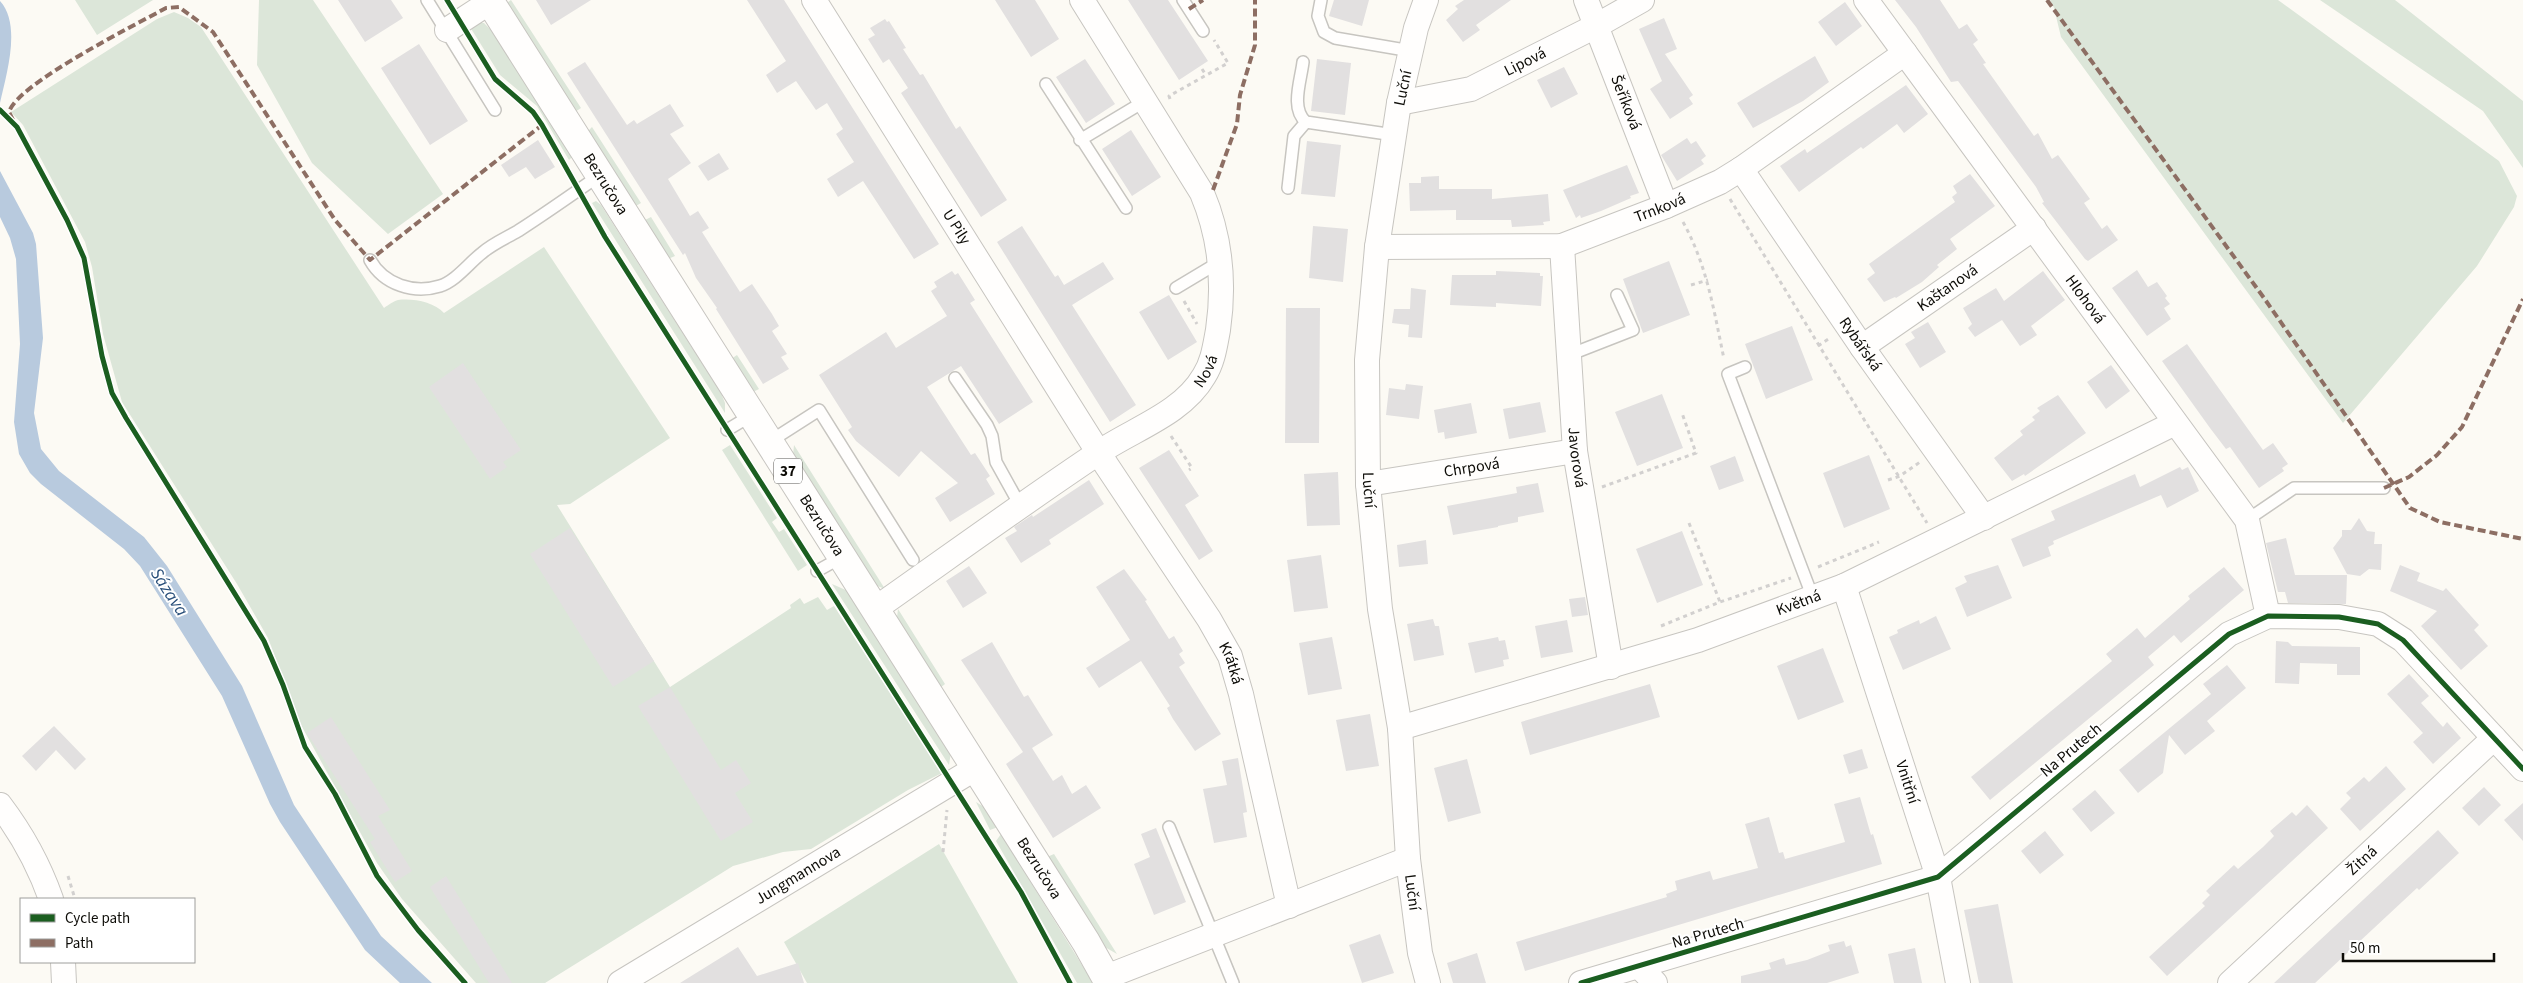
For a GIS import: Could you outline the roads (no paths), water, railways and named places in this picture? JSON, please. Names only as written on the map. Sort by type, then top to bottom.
[{"type":"main road","name":"Bezručova","points":[[491,1],[976,768],[1107,980]]},
{"type":"street","name":"U Pily","points":[[814,0],[1099,452]]},
{"type":"street","name":"Nová","points":[[875,610],[1099,452],[1181,403],[1204,376],[1215,349],[1219,322],[1221,263],[1212,215],[1156,103],[1082,0]]},
{"type":"street","name":"Luční","points":[[1426,0],[1411,51],[1399,103],[1377,247],[1367,360],[1368,484],[1380,608],[1400,728],[1408,859],[1420,953],[1428,983]]},
{"type":"street","name":"Šeříková","points":[[1586,0],[1670,204]]},
{"type":"street","name":"Lipová","points":[[1399,103],[1471,88],[1596,26],[1642,0]]},
{"type":"street","name":"Hlohová","points":[[1866,0],[2247,520],[2268,616]]},
{"type":"street","points":[[447,30],[491,1]]},
{"type":"street","name":"Trnková","points":[[1377,247],[1562,246],[1670,204],[1720,182],[1905,53]]},
{"type":"street","name":"Rybářská","points":[[1741,169],[1862,347],[1984,518]]},
{"type":"street","name":"Kaštanová","points":[[1862,347],[2034,228]]},
{"type":"street","name":"Javorová","points":[[1562,246],[1575,451],[1610,667]]},
{"type":"street","name":"Květná","points":[[1400,728],[1698,640],[1844,586],[2175,423]]},
{"type":"street","name":"Chrpová","points":[[1368,484],[1575,451]]},
{"type":"street","name":"Krátká","points":[[1099,452],[1210,620],[1230,656],[1241,694],[1289,906]]},
{"type":"street","name":"Vnitřní","points":[[1844,586],[1938,877],[1958,983]]},
{"type":"street","name":"Na Prutech","points":[[1581,983],[1647,974],[1938,877],[2229,634],[2268,616],[2338,617],[2378,624],[2403,640],[2523,769]]},
{"type":"street","name":"Žitná","points":[[2230,983],[2494,738]]},
{"type":"street","name":"Jungmannova","points":[[620,983],[976,768]]},
{"type":"street","points":[[0,805],[19,830],[43,876],[51,898]]},
{"type":"street","points":[[1107,980],[1213,935],[1408,859]]},
{"type":"street","points":[[63,963],[64,983]]},
{"type":"lane","points":[[427,0],[494,110]]},
{"type":"lane","points":[[1183,0],[1203,31]]},
{"type":"lane","points":[[1321,0],[1318,16],[1324,32],[1335,38],[1411,51]]},
{"type":"lane","points":[[1303,62],[1298,111],[1306,122],[1394,135]]},
{"type":"lane","points":[[1046,84],[1080,140],[1126,208]]},
{"type":"lane","points":[[1080,140],[1156,103]]},
{"type":"lane","points":[[1288,188],[1294,136],[1306,122]]},
{"type":"lane","points":[[370,260],[390,281],[401,287],[420,289],[447,284],[483,252],[600,175]]},
{"type":"lane","points":[[1176,288],[1221,263]]},
{"type":"lane","points":[[1569,355],[1633,330],[1618,295]]},
{"type":"lane","points":[[1745,367],[1728,374],[1813,598]]},
{"type":"lane","points":[[955,378],[987,425],[992,436],[996,462],[1021,507]]},
{"type":"lane","points":[[769,442],[819,410],[912,560]]},
{"type":"lane","points":[[727,430],[752,414]]},
{"type":"lane","points":[[2247,520],[2294,488],[2384,488]]},
{"type":"lane","points":[[817,571],[842,556]]},
{"type":"lane","points":[[1169,827],[1233,983]]},
{"type":"water","points":[[0,1],[7,11],[11,36],[8,65],[0,103]]},
{"type":"water","name":"Sázava","points":[[0,171],[33,233],[36,244],[43,338],[34,413],[41,449],[59,471],[144,537],[167,566],[242,686],[294,805],[381,936],[432,983],[400,983],[365,950],[280,822],[270,804],[222,696],[140,566],[124,549],[41,484],[30,473],[19,454],[14,422],[20,344],[16,259],[10,238],[0,217]]}]
